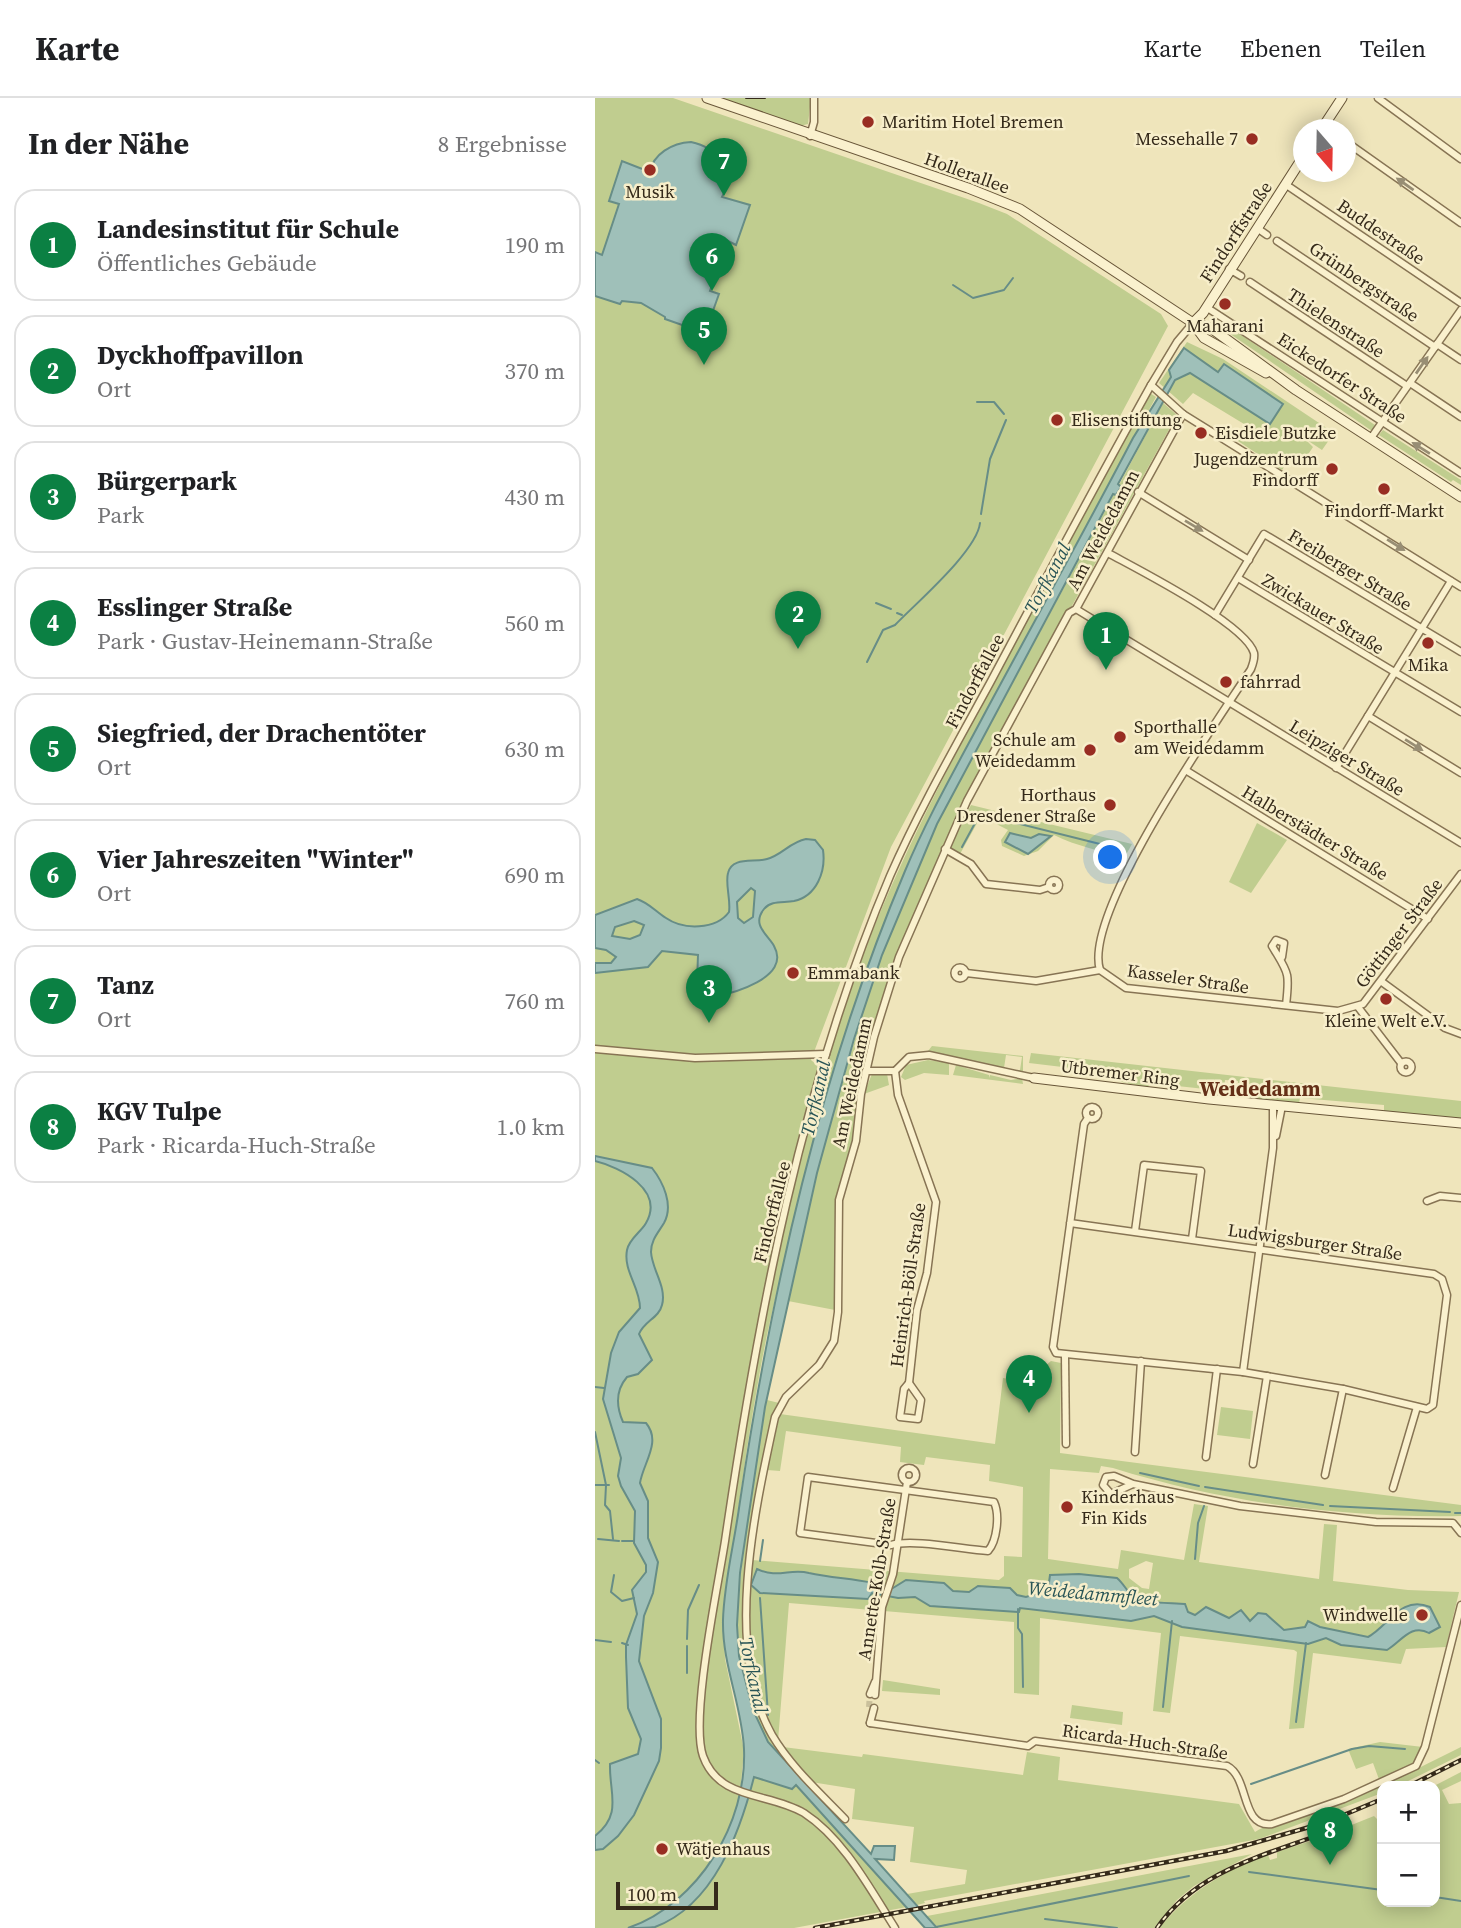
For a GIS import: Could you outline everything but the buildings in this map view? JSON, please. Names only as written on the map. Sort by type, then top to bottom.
[{"type":"main road","name":"Hollerallee","points":[[707,98],[1020,209],[1193,323]]},
{"type":"main road","points":[[1330,119],[1342,98]]},
{"type":"main road","name":"Findorffstraße","points":[[1193,323],[1293,172]]},
{"type":"main road","name":"Eickedorfer Straße","points":[[1193,323],[1211,328],[1295,389],[1461,497]]},
{"type":"main road","name":"Utbremer Ring","points":[[1034,1078],[1278,1106],[1461,1123]]},
{"type":"street","points":[[810,135],[814,122],[814,98]]},
{"type":"street","points":[[1378,98],[1461,159]]},
{"type":"street","points":[[1356,148],[1461,223]]},
{"type":"street","name":"Buddestraße","points":[[1285,184],[1461,303]]},
{"type":"street","points":[[1257,228],[1267,235]]},
{"type":"street","name":"Grünbergstraße","points":[[1277,241],[1461,360]]},
{"type":"street","points":[[1229,269],[1241,276]]},
{"type":"street","name":"Thielenstraße","points":[[1250,282],[1461,417]]},
{"type":"street","name":"Eickedorfer Straße","points":[[1206,307],[1461,473]]},
{"type":"street","points":[[1371,438],[1461,310]]},
{"type":"street","name":"Findorffallee","points":[[895,1928],[868,1884],[810,1817],[783,1803],[724,1786],[715,1778],[701,1747],[707,1658],[740,1436],[766,1296],[826,1054],[861,951],[907,839],[1177,342],[1193,323]]},
{"type":"street","points":[[1154,387],[1183,414],[1461,587]]},
{"type":"street","name":"Am Weidedamm","points":[[845,1819],[782,1749],[762,1713],[748,1662],[747,1595],[775,1417],[786,1397],[819,1365],[836,1334],[839,1200],[856,1140],[866,1071],[899,957],[945,849],[1069,613],[1076,609],[1108,553],[1108,546],[1183,414]]},
{"type":"street","points":[[1138,492],[1249,559],[1215,615]]},
{"type":"street","name":"Freiberger Straße","points":[[1249,559],[1264,534],[1461,652]]},
{"type":"street","points":[[966,973],[1036,981],[1100,970],[1099,941],[1119,886],[1140,844],[1251,669],[1254,652],[1245,640],[1215,615],[1108,553]]},
{"type":"street","name":"Zwickauer Straße","points":[[1238,578],[1461,712]]},
{"type":"street","points":[[1336,768],[1451,581]]},
{"type":"street","name":"Leipziger Straße","points":[[1076,609],[1461,843]]},
{"type":"street","points":[[1368,716],[1461,774]]},
{"type":"street","name":"Halberstädter Straße","points":[[1187,771],[1428,919]]},
{"type":"street","points":[[945,849],[971,864],[986,884],[1040,890],[1049,887]]},
{"type":"street","name":"Göttinger Straße","points":[[1358,1007],[1382,982],[1461,874]]},
{"type":"street","points":[[1282,957],[1289,981],[1286,1004]]},
{"type":"street","name":"Kasseler Straße","points":[[1100,970],[1126,988],[1338,1010],[1358,1007]]},
{"type":"street","points":[[1382,982],[1445,1028],[1461,1034]]},
{"type":"street","points":[[1358,1007],[1401,1063]]},
{"type":"street","points":[[595,1049],[695,1058],[826,1054]]},
{"type":"street","name":"Utbremer Ring","points":[[866,1071],[895,1071],[909,1057],[929,1055],[1034,1078]]},
{"type":"street","name":"Heinrich-Böll-Straße","points":[[895,1071],[898,1095],[936,1202],[927,1273],[917,1310],[909,1383],[904,1389],[901,1417],[918,1419],[921,1400],[909,1383]]},
{"type":"street","points":[[1243,1372],[1278,1106]]},
{"type":"street","points":[[1088,1118],[1084,1124],[1053,1347],[1056,1353],[1065,1356],[1217,1368],[1343,1389],[1417,1407],[1393,1488]]},
{"type":"street","points":[[1136,1231],[1144,1165],[1201,1171],[1192,1239]]},
{"type":"street","points":[[1427,1200],[1440,1196],[1461,1198]]},
{"type":"street","name":"Ludwigsburger Straße","points":[[1070,1223],[1424,1271],[1442,1279],[1447,1294],[1434,1391],[1430,1409],[1417,1407]]},
{"type":"street","points":[[1065,1356],[1066,1444]]},
{"type":"street","points":[[1135,1452],[1141,1361]]},
{"type":"street","points":[[1206,1457],[1217,1368]]},
{"type":"street","points":[[1253,1464],[1267,1376]]},
{"type":"street","points":[[1325,1475],[1343,1389]]},
{"type":"street","points":[[808,1477],[905,1490],[994,1502],[998,1510],[993,1545],[988,1551],[800,1532],[808,1477]]},
{"type":"street","points":[[1133,1484],[1115,1494],[1107,1492],[1103,1485],[1106,1477],[1121,1478],[1133,1484],[1240,1506],[1336,1518],[1453,1523],[1461,1533]]},
{"type":"street","name":"Annette-Kolb-Straße","points":[[873,1695],[886,1595],[907,1482]]},
{"type":"street","name":"Ricarda-Huch-Straße","points":[[871,1708],[870,1723],[1028,1746],[1035,1741],[1227,1766],[1237,1774],[1253,1818],[1263,1825],[1272,1824],[1344,1799],[1416,1766],[1425,1747],[1461,1605]]},
{"type":"green space","points":[[595,98],[673,98],[1007,214],[1161,314],[1168,326],[891,847],[811,1060],[819,1067],[812,1091],[820,1093],[854,980],[874,927],[921,823],[1074,530],[1150,393],[1156,397],[928,820],[907,868],[852,1015],[809,1166],[772,1313],[750,1432],[723,1617],[725,1659],[744,1750],[740,1794],[818,1819],[797,1806],[748,1790],[754,1747],[807,1795],[907,1907],[794,1928],[595,1928]]},
{"type":"green space","points":[[719,98],[811,98],[808,124],[800,126]]},
{"type":"green space","points":[[1219,320],[1375,425],[1372,431],[1217,325]]},
{"type":"green space","points":[[1187,342],[1223,359],[1334,433],[1322,450],[1304,438],[1313,447],[1301,465],[1290,458],[1282,470],[1235,439],[1244,424],[1193,393],[1183,404],[1159,383]]},
{"type":"green space","points":[[1163,403],[1177,415],[965,800],[896,957],[871,1038],[855,1140],[837,1199],[835,1310],[788,1301],[817,1173],[860,1021],[882,955],[937,824]]},
{"type":"green space","points":[[1383,430],[1461,480],[1461,485],[1453,480],[1451,482],[1379,435]]},
{"type":"green space","points":[[971,805],[1132,844],[1123,860],[1054,835],[1038,851],[1024,856],[1002,846],[1001,840],[1008,830],[981,816],[960,854],[953,851],[950,845]]},
{"type":"green space","points":[[1257,823],[1287,840],[1251,893],[1229,882]]},
{"type":"green space","points":[[932,1046],[1023,1056],[1023,1074],[1015,1071],[1020,1070],[1022,1057],[1006,1055],[1004,1068],[1009,1069],[1008,1071],[928,1051]]},
{"type":"green space","points":[[1031,1053],[1461,1101],[1461,1119],[1384,1111],[1384,1105],[1300,1098],[1299,1103],[1244,1097],[1245,1087],[1238,1086],[1238,1081],[1225,1080],[1224,1091],[1149,1083],[1148,1088],[1096,1076],[1096,1071],[1029,1063]]},
{"type":"green space","points":[[928,1060],[949,1063],[949,1075],[924,1073],[905,1080],[901,1077],[906,1065]]},
{"type":"green space","points":[[956,1065],[989,1075],[989,1078],[990,1075],[1011,1080],[1022,1078],[1023,1084],[953,1075]]},
{"type":"green space","points":[[872,1074],[887,1074],[889,1085],[864,1094]]},
{"type":"green space","points":[[1051,1361],[1061,1363],[1060,1453],[1461,1505],[1461,1516],[1329,1511],[1198,1491],[1101,1466],[1099,1473],[1050,1469],[1048,1559],[1118,1569],[1121,1550],[1184,1560],[1194,1504],[1208,1506],[1199,1562],[1319,1579],[1324,1524],[1337,1525],[1333,1581],[1408,1590],[1459,1592],[1446,1647],[1406,1649],[1401,1664],[1313,1653],[1304,1728],[1289,1729],[1297,1652],[1294,1650],[1180,1636],[1170,1713],[1153,1711],[1161,1633],[1040,1618],[1039,1695],[1014,1693],[1014,1622],[789,1603],[778,1741],[761,1697],[752,1652],[752,1560],[999,1580],[1004,1576],[1004,1556],[1022,1557],[1023,1487],[989,1481],[990,1465],[926,1457],[924,1465],[900,1462],[901,1447],[786,1431],[780,1471],[767,1470],[780,1414],[995,1444],[1003,1378],[1026,1382]],"holes":[[[1146,1561],[1153,1563],[1149,1589],[1142,1588],[1129,1578],[1129,1569]]]},
{"type":"green space","points":[[767,1400],[779,1403],[773,1416],[744,1611],[747,1663],[768,1733],[846,1823],[844,1825],[799,1780],[769,1742],[749,1702],[742,1673],[738,1613],[740,1583]]},
{"type":"green space","points":[[1221,1407],[1253,1411],[1250,1439],[1217,1435]]},
{"type":"green space","points":[[883,1680],[940,1689],[940,1695],[882,1691]]},
{"type":"green space","points":[[1072,1705],[1123,1712],[1122,1725],[1070,1718]]},
{"type":"green space","points":[[1380,1742],[1423,1747],[1415,1765],[1382,1781],[1380,1781],[1373,1763],[1356,1769],[1348,1749]]},
{"type":"green space","points":[[783,1747],[862,1757],[863,1754],[1023,1775],[1027,1752],[1060,1757],[1058,1780],[1239,1804],[1255,1832],[1271,1824],[1323,1810],[1377,1787],[1377,1795],[1259,1839],[924,1901],[925,1903],[917,1905],[907,1894],[965,1884],[967,1870],[910,1862],[914,1827],[852,1819],[855,1789],[811,1782]]},
{"type":"green space","points":[[1461,1747],[1461,1755],[1408,1781],[1390,1781]]},
{"type":"green space","points":[[1461,1772],[1461,1781],[1442,1790],[1449,1804],[1461,1803],[1461,1928],[1159,1928],[1195,1893],[1237,1867],[1268,1855],[1270,1860],[1277,1858],[1277,1852],[1322,1837],[1329,1839],[1329,1834],[1374,1816],[1377,1819],[1377,1907],[1440,1907],[1440,1783]]},
{"type":"green space","points":[[1252,1854],[1194,1886],[1177,1900],[1154,1928],[937,1928],[927,1916]]},
{"type":"water","points":[[691,142],[709,149],[721,162],[726,179],[722,197],[750,205],[736,245],[728,241],[710,291],[719,294],[705,333],[665,319],[641,303],[622,301],[620,304],[595,296],[595,252],[602,255],[619,204],[609,201],[622,161],[650,172],[659,155],[677,145]]},
{"type":"water","points":[[1184,348],[1218,372],[1224,364],[1283,404],[1270,424],[1190,373],[1175,380],[1118,484],[1121,487],[1116,495],[1113,494],[937,824],[882,955],[854,1039],[817,1173],[765,1407],[740,1573],[737,1625],[739,1656],[753,1710],[768,1742],[871,1854],[874,1846],[895,1846],[894,1860],[875,1859],[937,1928],[925,1928],[796,1785],[792,1789],[754,1777],[732,1843],[709,1884],[676,1916],[655,1927],[628,1928],[677,1900],[697,1880],[714,1857],[737,1805],[743,1777],[744,1749],[724,1637],[727,1578],[766,1345],[783,1264],[824,1104],[875,947],[905,871],[944,790],[1133,438],[1171,377],[1169,370]]},
{"type":"water","points":[[1010,833],[1031,838],[1039,834],[1051,836],[1028,854],[1005,842]]},
{"type":"water","points":[[815,840],[823,850],[821,874],[809,894],[794,901],[770,904],[760,915],[760,925],[774,946],[777,957],[775,967],[757,982],[712,997],[697,982],[698,955],[662,951],[648,967],[595,973],[595,963],[611,963],[616,957],[606,950],[595,948],[595,915],[637,899],[681,925],[708,925],[729,912],[727,877],[734,864],[772,857],[800,841]],"holes":[[[751,888],[755,891],[753,917],[744,923],[738,918],[737,902]],[[634,921],[644,925],[640,935],[630,939],[612,936],[615,927]]]},
{"type":"water","points":[[595,1156],[652,1168],[663,1187],[668,1209],[651,1248],[663,1292],[662,1305],[639,1334],[652,1360],[638,1374],[627,1377],[620,1388],[618,1399],[623,1422],[646,1423],[652,1438],[640,1483],[648,1501],[648,1538],[658,1562],[653,1593],[644,1616],[639,1661],[661,1719],[661,1748],[659,1761],[634,1815],[618,1836],[603,1849],[595,1850],[595,1836],[604,1828],[612,1811],[610,1764],[638,1754],[641,1739],[628,1708],[626,1645],[637,1614],[632,1590],[646,1572],[646,1565],[634,1543],[635,1511],[618,1476],[621,1458],[603,1399],[611,1353],[619,1332],[640,1308],[626,1258],[630,1242],[646,1223],[650,1200],[637,1182],[616,1169],[595,1161]]},
{"type":"water","name":"Weidedammfleet","points":[[757,1569],[771,1573],[802,1572],[893,1588],[906,1580],[944,1583],[953,1591],[969,1592],[978,1586],[1010,1588],[1017,1595],[1026,1597],[1048,1590],[1050,1575],[1079,1574],[1117,1578],[1135,1599],[1185,1604],[1188,1612],[1195,1615],[1206,1607],[1229,1618],[1241,1610],[1250,1621],[1258,1613],[1266,1614],[1284,1630],[1305,1627],[1308,1621],[1320,1627],[1368,1637],[1403,1608],[1420,1604],[1430,1607],[1440,1627],[1429,1633],[1417,1630],[1411,1632],[1387,1650],[1341,1645],[1326,1638],[1308,1644],[1182,1627],[1154,1616],[1131,1621],[1020,1608],[1019,1612],[930,1606],[915,1597],[898,1598],[872,1593],[868,1599],[760,1593],[751,1585]]},
{"type":"waterway","points":[[953,285],[973,298],[1004,290],[1013,278]]},
{"type":"waterway","points":[[977,402],[994,402],[1004,414]]},
{"type":"waterway","points":[[981,514],[990,459],[1006,420]]},
{"type":"waterway","points":[[867,662],[883,630],[895,625],[957,562],[976,535],[980,523]]},
{"type":"waterway","points":[[876,603],[891,609]]},
{"type":"waterway","points":[[897,613],[902,615]]},
{"type":"waterway","points":[[962,847],[980,814],[1104,845],[1121,854]]},
{"type":"waterway","points":[[595,1387],[604,1388]]},
{"type":"waterway","points":[[595,1432],[606,1485],[605,1505],[610,1511],[613,1539]]},
{"type":"waterway","points":[[1140,1473],[1199,1486]]},
{"type":"waterway","points":[[595,1485],[609,1485]]},
{"type":"waterway","points":[[1205,1487],[1323,1505]]},
{"type":"waterway","points":[[1195,1559],[1198,1523],[1204,1506]]},
{"type":"waterway","points":[[1330,1506],[1450,1512]]},
{"type":"waterway","points":[[1455,1513],[1461,1513]]},
{"type":"waterway","points":[[598,1539],[619,1541]]},
{"type":"waterway","points":[[760,1561],[763,1540]]},
{"type":"waterway","points":[[622,1541],[633,1541]]},
{"type":"waterway","points":[[614,1575],[611,1592],[622,1601],[634,1598]]},
{"type":"waterway","points":[[687,1639],[688,1610],[699,1585]]},
{"type":"waterway","name":"Torfkanal","points":[[760,1598],[768,1715]]},
{"type":"waterway","points":[[1018,1609],[1018,1628],[1022,1634],[1023,1687]]},
{"type":"waterway","points":[[1163,1707],[1172,1621]]},
{"type":"waterway","points":[[595,1640],[611,1642]]},
{"type":"waterway","points":[[622,1643],[628,1645]]},
{"type":"waterway","points":[[1296,1722],[1306,1643]]},
{"type":"waterway","points":[[687,1646],[687,1673]]},
{"type":"waterway","points":[[1251,1784],[1352,1749],[1369,1746],[1405,1749]]},
{"type":"waterway","points":[[595,1760],[599,1763]]},
{"type":"waterway","points":[[1249,1872],[1377,1889]]},
{"type":"waterway","points":[[936,1927],[1189,1876]]},
{"type":"waterway","points":[[1440,1898],[1461,1901]]},
{"type":"waterway","points":[[1045,1919],[1117,1928]]},
{"type":"tunnel","points":[[869,1707],[870,1694]]},
{"type":"tram line","points":[[746,98],[765,98]]},
{"type":"railway","points":[[1419,1781],[1461,1760]]},
{"type":"railway","points":[[815,1928],[1226,1851],[1327,1822],[1377,1801]]},
{"type":"railway","points":[[1157,1928],[1174,1907],[1215,1876],[1337,1828]]},
{"type":"place","name":"Maritim Hotel Bremen","points":[[868,122]]},
{"type":"place","name":"Messehalle 7","points":[[1252,139]]},
{"type":"place","name":"Musik","points":[[650,170]]},
{"type":"place","name":"Tanz","points":[[724,196]]},
{"type":"place","name":"Vier Jahreszeiten \"Winter\"","points":[[712,291]]},
{"type":"place","name":"Maharani","points":[[1225,304]]},
{"type":"place","name":"Siegfried, der Drachentöter","points":[[704,365]]},
{"type":"place","name":"Elisenstiftung","points":[[1057,420]]},
{"type":"place","name":"Eisdiele Butzke","points":[[1201,433]]},
{"type":"place","name":"Jugendzentrum Findorff","points":[[1332,469]]},
{"type":"place","name":"Findorff-Markt","points":[[1384,489]]},
{"type":"place","name":"Mika","points":[[1428,643]]},
{"type":"place","name":"Dyckhoffpavillon","points":[[798,649]]},
{"type":"place","name":"Landesinstitut für Schule","points":[[1106,670]]},
{"type":"place","name":"fahrrad","points":[[1226,682]]},
{"type":"place","name":"Sporthalle am Weidedamm","points":[[1120,737]]},
{"type":"place","name":"Schule am Weidedamm","points":[[1090,750]]},
{"type":"place","name":"Horthaus Dresdener Straße","points":[[1110,805]]},
{"type":"place","name":"Emmabank","points":[[793,973]]},
{"type":"place","name":"Kleine Welt e.V.","points":[[1386,999]]},
{"type":"place","name":"Bürgerpark","points":[[709,1023]]},
{"type":"place","name":"Esslinger Straße","points":[[1029,1413]]},
{"type":"place","name":"Kinderhaus Fin Kids","points":[[1067,1507]]},
{"type":"place","name":"Windwelle","points":[[1422,1615]]},
{"type":"place","name":"Wätjenhaus","points":[[662,1849]]},
{"type":"place","name":"KGV Tulpe","points":[[1330,1865]]},
{"type":"district","name":"Weidedamm","points":[[1260,1089]]}]
